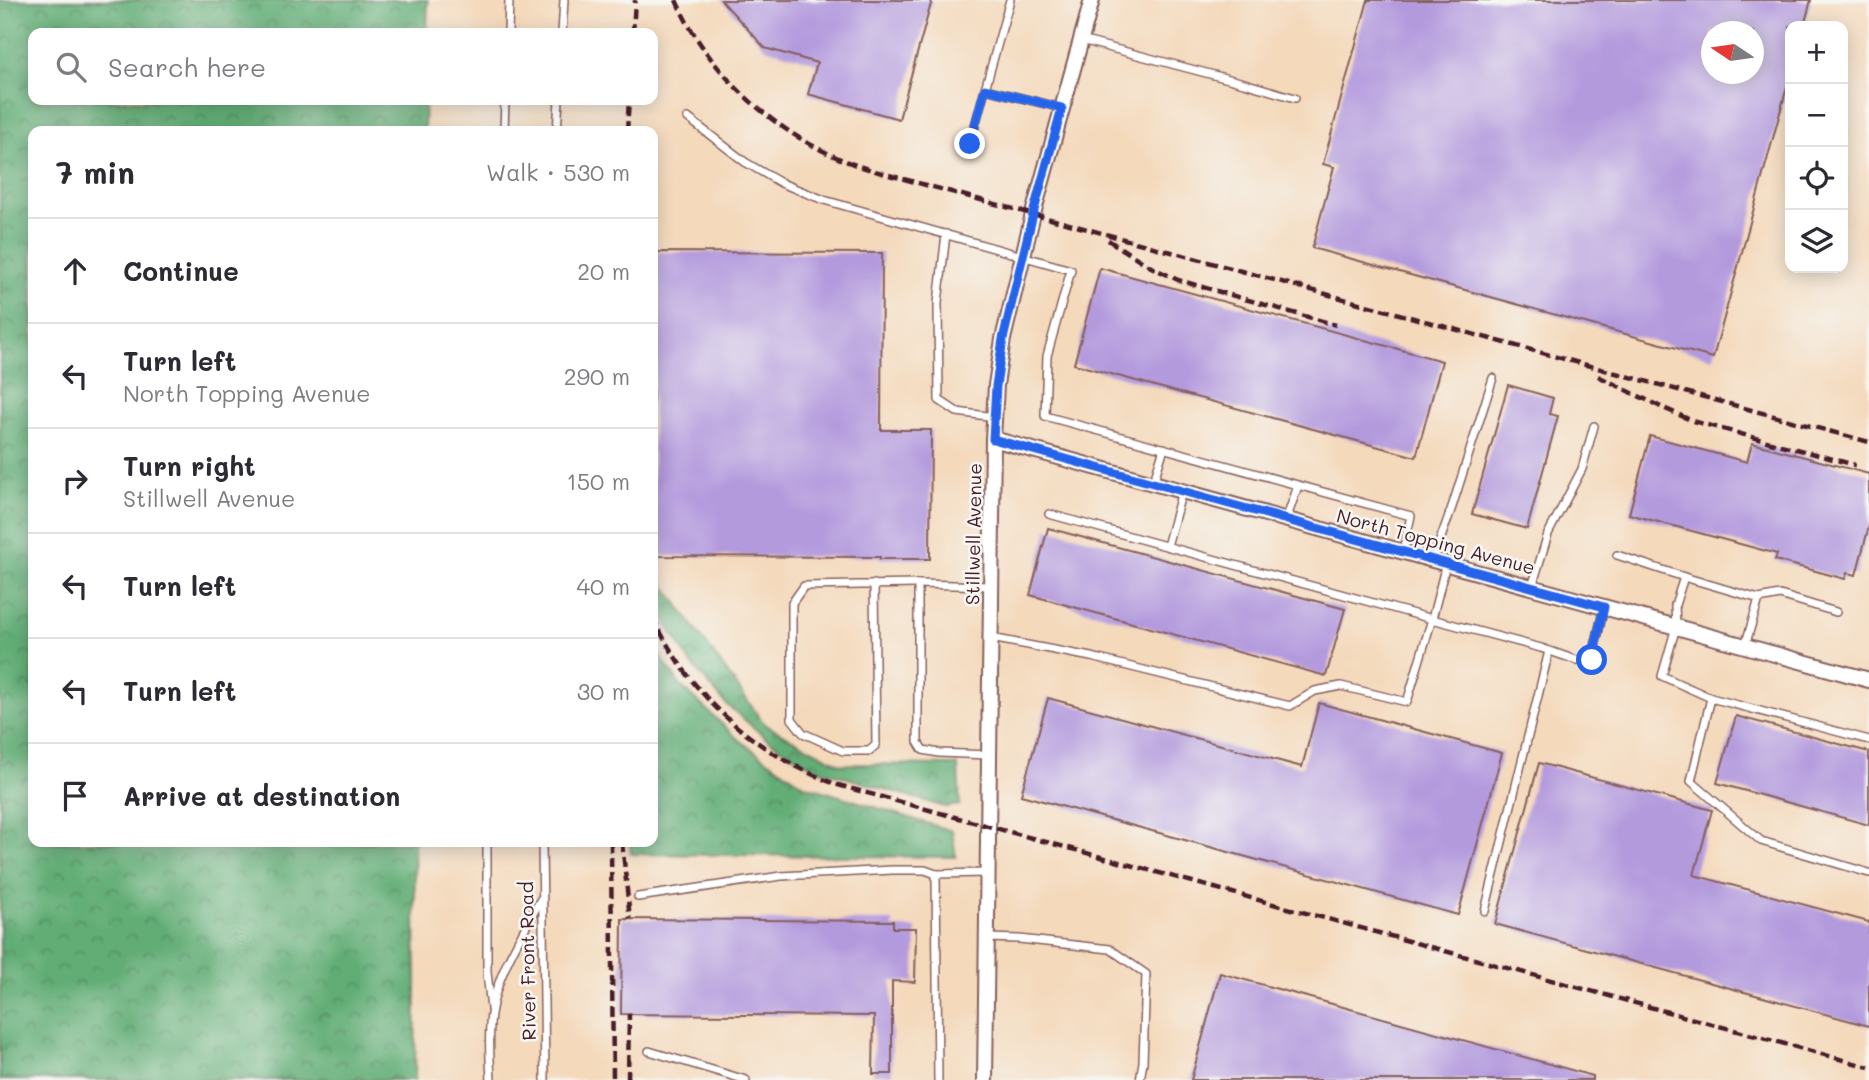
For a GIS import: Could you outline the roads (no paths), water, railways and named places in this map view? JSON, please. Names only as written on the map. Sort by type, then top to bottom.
[{"type":"street","name":"Stillwell Avenue","points":[[985,1080],[993,439],[996,386],[1003,339],[1023,255],[1092,0]]},
{"type":"street","name":"North Topping Avenue","points":[[993,439],[1869,680]]},
{"type":"lane","points":[[508,28],[509,0]]},
{"type":"lane","points":[[562,28],[564,0]]},
{"type":"lane","points":[[970,144],[1010,0]]},
{"type":"lane","points":[[1081,40],[1295,98]]},
{"type":"lane","points":[[985,89],[1062,108]]},
{"type":"lane","points":[[504,126],[505,105]]},
{"type":"lane","points":[[557,126],[559,105]]},
{"type":"lane","points":[[688,118],[745,162],[781,183],[824,200],[1072,270],[1047,356],[1045,416],[1411,516],[1402,552]]},
{"type":"lane","points":[[946,234],[938,303],[939,400],[957,412],[995,417]]},
{"type":"lane","points":[[990,638],[1091,657],[1290,706],[1315,691],[1341,686],[1407,702],[1432,618],[1452,507],[1493,378]]},
{"type":"lane","points":[[1532,587],[1548,534],[1582,470],[1594,426]]},
{"type":"lane","points":[[1153,483],[1164,448]]},
{"type":"lane","points":[[1286,520],[1298,486]]},
{"type":"lane","points":[[1167,546],[1182,491]]},
{"type":"lane","points":[[1049,514],[1576,660],[1592,660],[1604,607]]},
{"type":"lane","points":[[1617,555],[1759,599],[1780,595],[1836,612]]},
{"type":"lane","points":[[1684,577],[1675,605],[1676,627],[1662,676],[1711,698],[1869,739]]},
{"type":"lane","points":[[874,584],[876,745],[869,751],[843,751],[803,733],[792,719],[792,603],[804,586],[874,584],[918,584],[991,586]]},
{"type":"lane","points":[[918,584],[918,742],[923,750],[939,753],[989,755]]},
{"type":"lane","points":[[1745,646],[1759,599]]},
{"type":"lane","points":[[1485,911],[1549,651]]},
{"type":"lane","points":[[1711,698],[1691,781],[1761,841],[1869,873]]},
{"type":"lane","points":[[487,847],[487,972],[491,1013],[491,1080]]},
{"type":"lane","name":"River Front Road","points":[[542,847],[545,1080]]},
{"type":"lane","points":[[638,897],[781,876],[892,870],[925,870],[936,874],[987,873]]},
{"type":"lane","points":[[936,874],[938,1080]]},
{"type":"lane","points":[[491,1013],[503,972],[541,899]]},
{"type":"lane","points":[[986,938],[1110,949],[1146,974],[1140,1080]]},
{"type":"lane","points":[[649,1051],[746,1080]]},
{"type":"railway","points":[[633,28],[635,0]]},
{"type":"railway","points":[[676,0],[704,49],[741,92],[785,129],[850,163],[1869,442]]},
{"type":"railway","points":[[627,126],[629,105]]},
{"type":"railway","points":[[1108,240],[1151,267],[1178,280],[1336,325]]},
{"type":"railway","points":[[1598,376],[1693,421],[1855,465]]},
{"type":"railway","points":[[658,627],[686,673],[729,719],[780,757],[838,785],[1869,1067]]},
{"type":"railway","points":[[611,847],[613,1080]]},
{"type":"railway","points":[[623,847],[630,919]]},
{"type":"railway","points":[[628,1080],[629,1014]]}]
